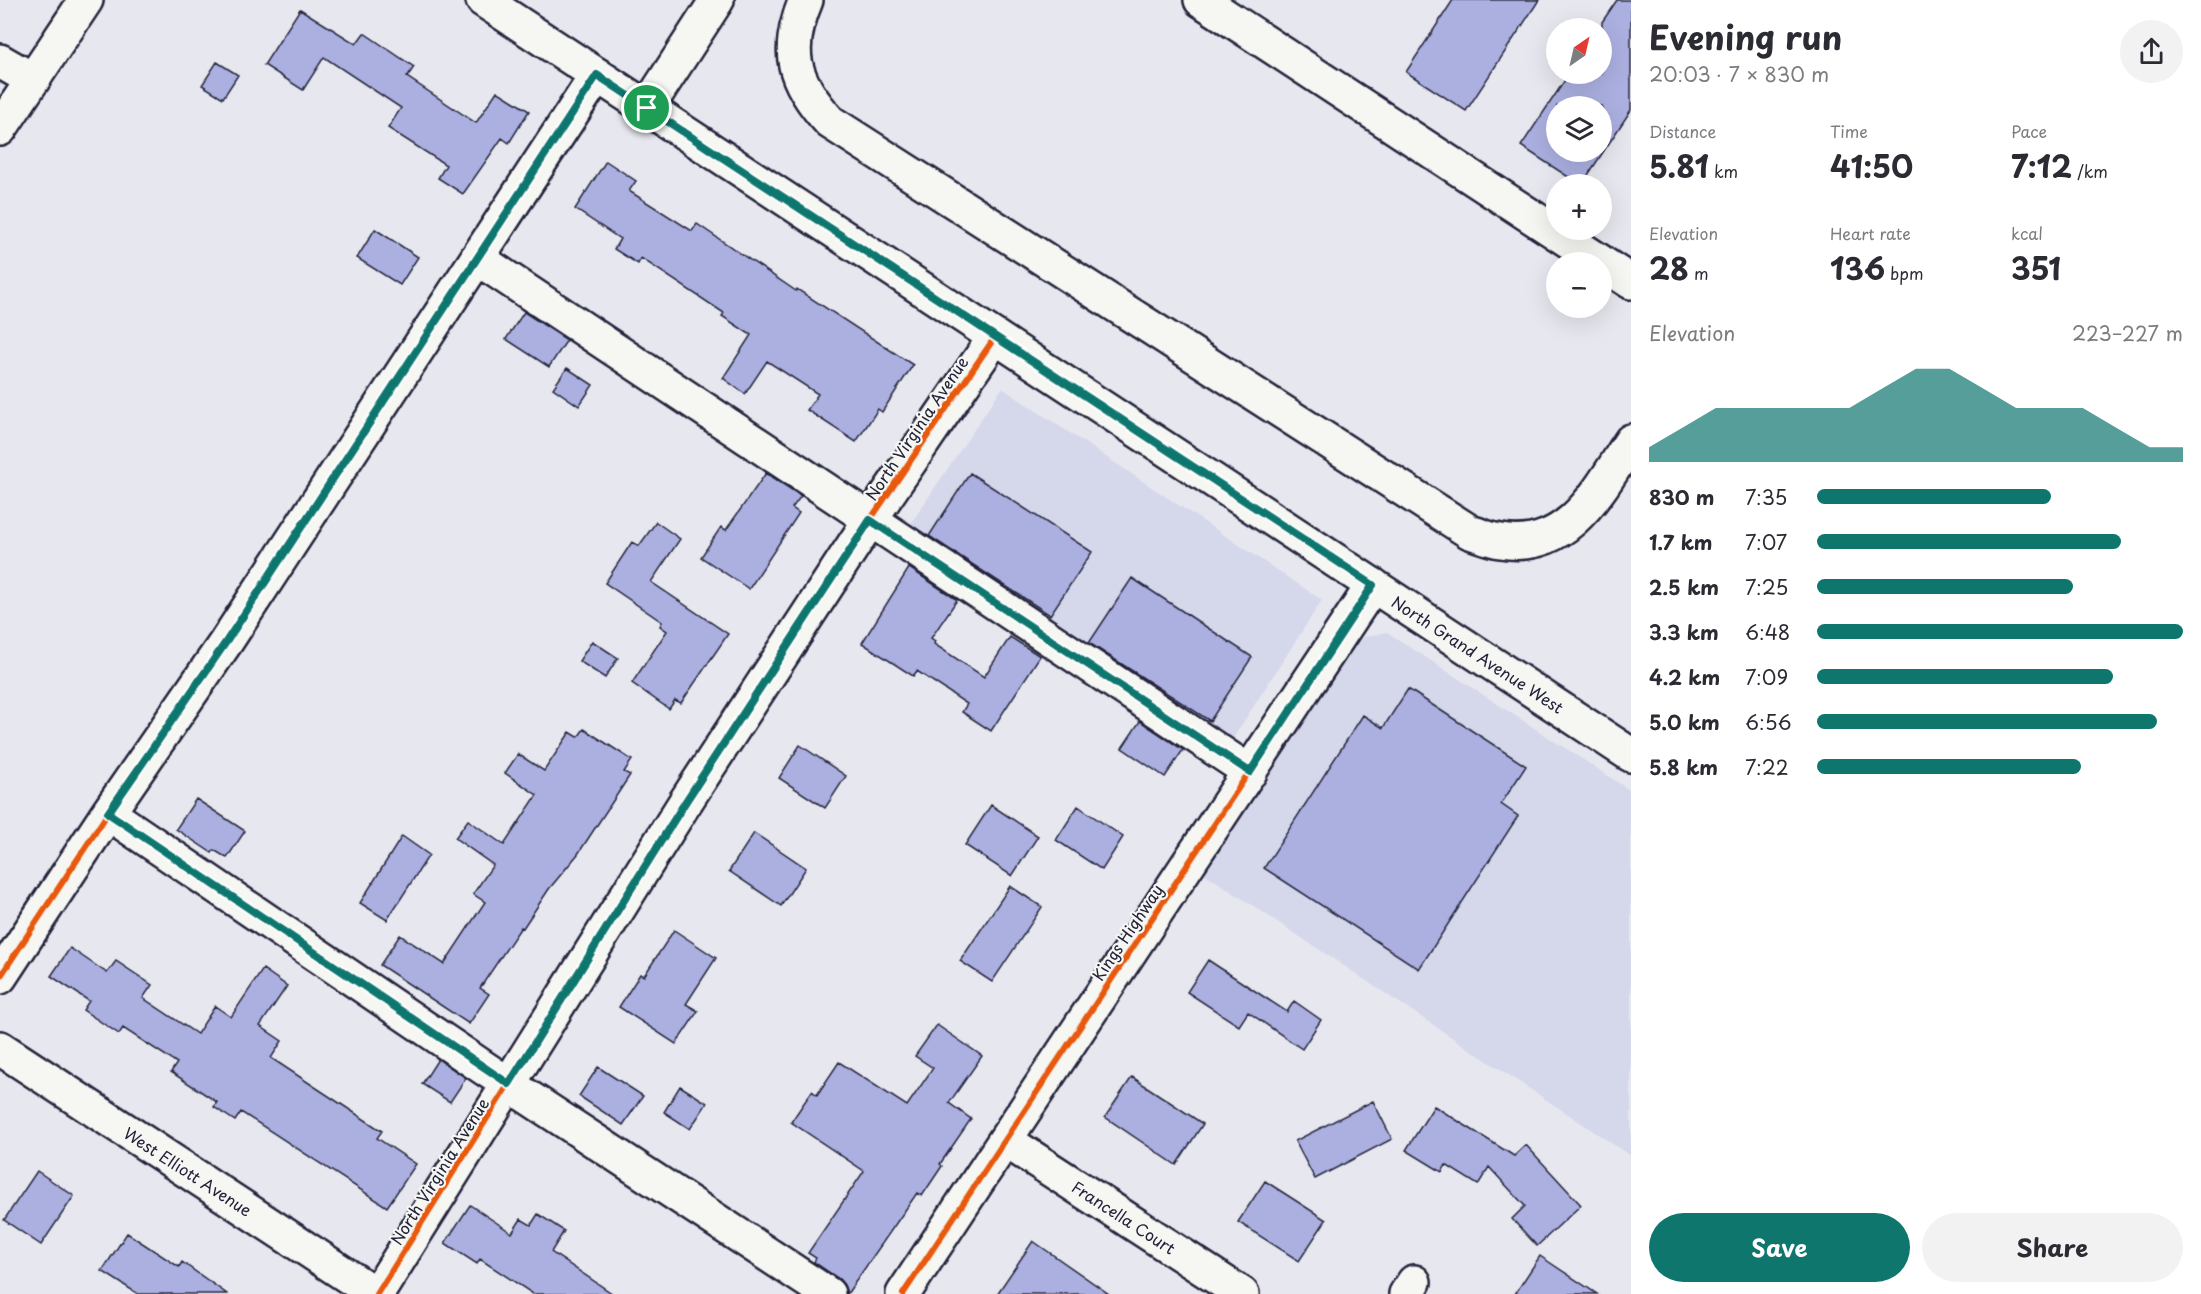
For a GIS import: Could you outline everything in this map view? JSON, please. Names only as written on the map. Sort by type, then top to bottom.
[{"type":"street","points":[[0,129],[86,0]]},
{"type":"street","name":"North Grand Avenue West","points":[[483,0],[1631,755]]},
{"type":"street","points":[[647,108],[717,0]]},
{"type":"street","points":[[806,0],[793,41],[794,61],[801,85],[830,122],[1470,531],[1500,541],[1540,540],[1565,529],[1585,508],[1620,482],[1631,441]]},
{"type":"street","points":[[1201,0],[1585,252]]},
{"type":"street","points":[[0,61],[33,80]]},
{"type":"street","points":[[0,977],[108,813],[226,642],[597,75]]},
{"type":"street","points":[[477,258],[1250,772]]},
{"type":"street","points":[[1612,270],[1631,282]]},
{"type":"street","name":"North Virginia Avenue","points":[[376,1294],[686,801],[870,520],[994,337]]},
{"type":"street","name":"Kings Highway","points":[[903,1294],[1373,585]]},
{"type":"street","points":[[108,813],[509,1084],[828,1294]]},
{"type":"street","name":"West Elliott Avenue","points":[[0,1048],[376,1294]]},
{"type":"street","name":"Francella Court","points":[[1005,1140],[1242,1294]]},
{"type":"shaded area","points":[[1002,388],[1322,600],[1228,746],[903,535]]},
{"type":"shaded area","points":[[1387,632],[1631,791],[1631,1156],[1202,872],[1349,652],[1364,637]]},
{"type":"building","points":[[1453,0],[1539,0],[1466,111],[1406,72]]},
{"type":"building","points":[[1617,0],[1631,0],[1631,110],[1612,139],[1612,96],[1554,96],[1562,84],[1612,84],[1612,18],[1605,18]]},
{"type":"building","points":[[300,9],[356,44],[364,33],[414,67],[407,77],[476,123],[497,91],[529,111],[509,143],[502,138],[463,194],[438,178],[446,165],[388,128],[401,108],[324,57],[303,90],[264,65]]},
{"type":"building","points":[[217,62],[238,75],[223,98],[202,85]]},
{"type":"building","points":[[1546,108],[1546,162],[1597,162],[1589,174],[1564,174],[1521,146]]},
{"type":"building","points":[[606,161],[636,181],[629,191],[692,231],[697,224],[796,291],[797,289],[913,365],[882,412],[878,409],[856,442],[807,410],[818,394],[767,361],[745,394],[723,378],[751,335],[722,316],[724,313],[641,258],[638,264],[614,249],[620,239],[575,209]]},
{"type":"building","points":[[375,229],[418,257],[400,285],[357,258]]},
{"type":"building","points":[[524,312],[567,340],[549,367],[506,339]]},
{"type":"building","points":[[567,368],[593,385],[579,406],[553,388]]},
{"type":"building","points":[[766,473],[801,496],[792,508],[799,513],[749,589],[701,557],[721,527],[726,530]]},
{"type":"building","points":[[970,473],[1092,552],[1050,615],[929,536]]},
{"type":"building","points":[[656,522],[680,539],[651,582],[728,634],[681,703],[675,700],[669,709],[632,683],[667,631],[660,626],[662,622],[605,583],[632,542],[639,546]]},
{"type":"building","points":[[909,568],[957,600],[931,638],[935,641],[934,644],[984,677],[1010,637],[1040,656],[991,731],[962,712],[967,704],[917,671],[913,676],[862,643]]},
{"type":"building","points":[[1132,578],[1252,657],[1210,721],[1089,643]]},
{"type":"building","points":[[592,641],[618,658],[605,678],[579,661]]},
{"type":"building","points":[[1408,689],[1526,766],[1501,804],[1518,816],[1419,969],[1264,868],[1363,715],[1383,728]]},
{"type":"building","points":[[1140,721],[1183,750],[1165,777],[1122,748]]},
{"type":"building","points":[[584,729],[632,760],[624,772],[630,775],[578,854],[549,889],[523,928],[521,927],[480,988],[489,994],[469,1024],[380,965],[400,935],[444,964],[485,902],[473,894],[493,865],[455,838],[468,820],[504,845],[537,795],[505,773],[518,754],[544,771],[570,732],[578,737]]},
{"type":"building","points":[[800,745],[846,776],[825,808],[779,778]]},
{"type":"building","points":[[196,799],[245,831],[227,858],[214,850],[212,853],[176,829]]},
{"type":"building","points":[[991,805],[1038,836],[1012,876],[965,845]]},
{"type":"building","points":[[1078,806],[1123,837],[1102,870],[1056,840]]},
{"type":"building","points":[[754,833],[806,868],[781,906],[729,871]]},
{"type":"building","points":[[402,836],[429,855],[387,920],[360,903]]},
{"type":"building","points":[[1010,886],[1042,907],[992,982],[960,961]]},
{"type":"building","points":[[674,930],[716,958],[686,1004],[698,1011],[676,1044],[619,1007],[640,974],[644,976]]},
{"type":"building","points":[[70,948],[107,973],[116,961],[152,985],[143,998],[197,1034],[215,1006],[231,1017],[263,969],[287,986],[260,1026],[282,1041],[271,1058],[382,1131],[377,1138],[416,1164],[387,1207],[241,1112],[235,1121],[214,1107],[217,1102],[171,1072],[177,1063],[123,1028],[119,1034],[83,1010],[89,1001],[51,976]]},
{"type":"building","points":[[1208,960],[1287,1012],[1294,1001],[1321,1020],[1302,1049],[1248,1012],[1239,1026],[1187,992]]},
{"type":"building","points":[[937,1025],[982,1056],[949,1103],[971,1119],[940,1164],[942,1166],[922,1196],[917,1193],[847,1294],[839,1279],[814,1262],[816,1258],[808,1253],[864,1171],[791,1122],[812,1091],[817,1095],[839,1062],[907,1106],[933,1068],[915,1056]]},
{"type":"building","points":[[438,1059],[466,1078],[450,1102],[422,1084]]},
{"type":"building","points":[[598,1067],[643,1096],[623,1125],[579,1096]]},
{"type":"building","points":[[1132,1077],[1203,1124],[1176,1165],[1105,1117]]},
{"type":"building","points":[[680,1086],[707,1103],[690,1129],[664,1112]]},
{"type":"building","points":[[1373,1101],[1392,1139],[1315,1179],[1295,1141]]},
{"type":"building","points":[[1434,1106],[1514,1156],[1526,1145],[1581,1205],[1537,1246],[1512,1219],[1525,1206],[1489,1167],[1478,1185],[1446,1165],[1442,1172],[1406,1150]]},
{"type":"building","points":[[37,1171],[74,1196],[41,1245],[4,1220]]},
{"type":"building","points":[[1265,1181],[1326,1220],[1299,1261],[1238,1222]]},
{"type":"building","points":[[470,1205],[512,1233],[521,1219],[531,1225],[538,1214],[564,1231],[551,1252],[613,1294],[533,1294],[480,1259],[477,1264],[445,1243]]},
{"type":"building","points":[[127,1233],[179,1267],[182,1262],[227,1294],[138,1294],[102,1271]]},
{"type":"building","points":[[1033,1241],[1109,1294],[997,1294]]},
{"type":"building","points":[[1540,1256],[1597,1294],[1515,1294]]},
{"type":"cycle path","points":[[0,977],[108,813],[226,642],[597,75]]},
{"type":"cycle path","points":[[377,1294],[686,801],[870,520],[995,337]]},
{"type":"cycle path","points":[[903,1294],[1373,585]]},
{"type":"route","points":[[597,75],[647,108],[1373,585],[1250,772],[870,520],[686,801],[509,1084],[108,813],[226,642],[597,75]]}]
